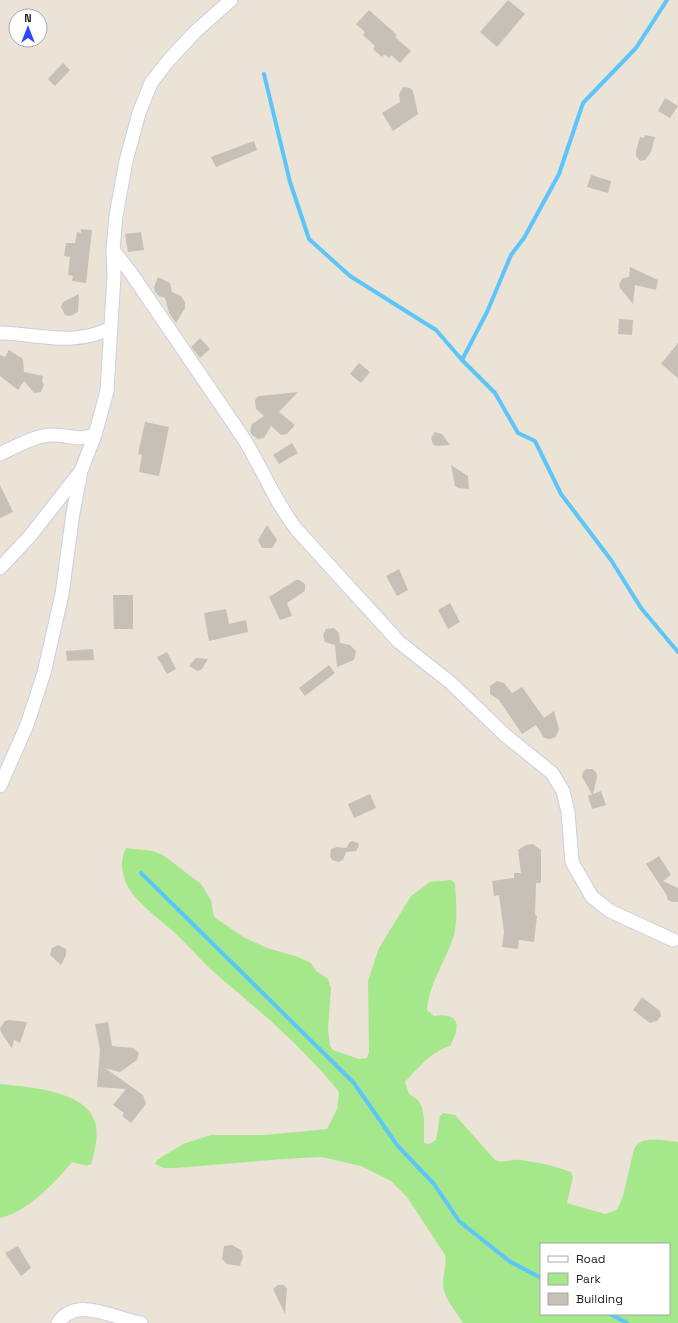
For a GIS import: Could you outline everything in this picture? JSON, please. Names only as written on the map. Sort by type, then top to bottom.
[{"type":"street","points":[[0,786],[27,725],[44,673],[62,594],[73,513],[81,471],[96,435],[107,391],[114,276],[113,250],[116,216],[126,161],[139,113],[151,83],[168,61],[196,31],[231,0]]},
{"type":"street","points":[[113,250],[131,273],[246,443],[258,462],[282,512],[297,530],[399,642],[451,683],[505,735],[552,773],[563,791],[568,812],[572,862],[592,897],[610,911],[673,940]]},
{"type":"street","points":[[0,333],[67,340],[98,334],[111,328]]},
{"type":"street","points":[[0,454],[44,436],[52,435],[80,439],[96,435]]},
{"type":"street","points":[[0,568],[30,536],[63,491],[81,471]]},
{"type":"street","points":[[58,1323],[68,1313],[77,1309],[89,1309],[141,1323]]},
{"type":"green space","points":[[126,848],[153,851],[163,855],[201,884],[211,900],[214,917],[245,938],[267,948],[298,957],[311,963],[316,971],[328,979],[331,988],[328,1029],[330,1046],[333,1050],[359,1059],[367,1058],[369,1052],[368,981],[379,948],[411,896],[430,882],[451,880],[455,883],[456,916],[454,935],[451,945],[434,981],[428,1000],[427,1010],[434,1016],[443,1015],[453,1018],[456,1022],[456,1032],[450,1046],[443,1048],[431,1056],[405,1082],[409,1094],[418,1100],[422,1107],[424,1119],[424,1143],[429,1144],[436,1140],[440,1116],[443,1113],[455,1115],[495,1160],[501,1162],[516,1160],[533,1162],[571,1172],[573,1177],[567,1203],[605,1214],[617,1210],[623,1196],[634,1149],[638,1144],[642,1141],[648,1140],[678,1142],[678,1323],[463,1323],[445,1294],[443,1279],[446,1263],[445,1255],[407,1197],[391,1181],[361,1166],[322,1157],[176,1168],[164,1168],[155,1164],[157,1160],[183,1144],[211,1135],[265,1135],[327,1129],[337,1109],[339,1092],[296,1045],[212,970],[176,934],[136,898],[127,885],[123,875],[123,857]]},
{"type":"green space","points":[[0,1084],[54,1092],[80,1103],[89,1111],[95,1122],[97,1138],[91,1164],[87,1166],[72,1162],[40,1196],[20,1210],[0,1218]]},
{"type":"building","points":[[508,0],[525,14],[497,47],[480,32]]},
{"type":"building","points":[[369,10],[397,35],[395,37],[411,51],[400,63],[391,55],[389,58],[384,54],[382,57],[373,49],[375,46],[363,35],[365,32],[356,24]]},
{"type":"building","points":[[63,63],[70,70],[55,86],[48,79]]},
{"type":"building","points":[[403,87],[410,88],[413,91],[418,114],[393,131],[382,113],[400,102],[399,94]]},
{"type":"building","points":[[665,98],[678,106],[670,118],[658,111]]},
{"type":"building","points":[[645,135],[655,137],[651,152],[645,160],[640,161],[636,156],[636,151],[640,137],[644,138]]},
{"type":"building","points":[[254,141],[257,150],[216,167],[211,157]]},
{"type":"building","points":[[591,175],[611,181],[608,193],[587,187]]},
{"type":"building","points":[[81,229],[92,230],[86,283],[72,281],[73,276],[68,275],[70,257],[64,256],[66,243],[75,243],[77,232],[81,233]]},
{"type":"building","points":[[141,232],[144,250],[128,252],[125,234]]},
{"type":"building","points":[[630,267],[658,280],[656,290],[635,285],[633,304],[620,288],[619,284],[623,278],[629,277]]},
{"type":"building","points":[[158,277],[170,283],[172,292],[181,296],[185,302],[185,308],[176,323],[169,313],[165,298],[159,296],[155,292],[154,287]]},
{"type":"building","points":[[79,294],[78,312],[70,316],[65,315],[61,307],[63,302]]},
{"type":"building","points":[[619,319],[633,320],[632,335],[618,334]]},
{"type":"building","points":[[200,338],[210,349],[200,358],[191,347]]},
{"type":"building","points":[[678,343],[678,378],[661,364]]},
{"type":"building","points":[[9,350],[23,359],[24,372],[43,376],[42,381],[44,385],[41,392],[34,393],[24,381],[18,390],[0,376],[0,355],[5,357]]},
{"type":"building","points":[[359,363],[370,372],[361,383],[350,374]]},
{"type":"building","points":[[298,392],[279,412],[295,425],[287,434],[281,435],[271,426],[264,438],[258,439],[252,435],[250,431],[252,424],[264,416],[256,409],[256,398],[259,396]]},
{"type":"building","points":[[145,422],[169,427],[159,476],[139,472],[142,455],[138,454]]},
{"type":"building","points":[[435,432],[442,434],[450,445],[436,446],[433,444],[431,438]]},
{"type":"building","points":[[292,443],[298,453],[279,464],[273,455]]},
{"type":"building","points":[[451,465],[468,476],[469,489],[458,488],[455,486]]},
{"type":"building","points":[[0,485],[13,512],[0,518]]},
{"type":"building","points":[[267,525],[277,540],[272,548],[262,548],[258,540]]},
{"type":"building","points":[[399,569],[408,590],[397,596],[386,576]]},
{"type":"building","points":[[296,580],[299,580],[305,584],[305,591],[287,603],[292,616],[280,620],[269,597]]},
{"type":"building","points":[[113,595],[133,595],[133,629],[114,629]]},
{"type":"building","points":[[450,603],[460,622],[448,629],[438,610]]},
{"type":"building","points":[[226,609],[229,624],[246,620],[248,632],[209,641],[204,613]]},
{"type":"building","points":[[334,628],[339,633],[340,643],[350,645],[356,651],[354,660],[337,667],[335,645],[325,642],[323,635],[326,629]]},
{"type":"building","points":[[93,649],[94,660],[67,661],[66,651]]},
{"type":"building","points":[[167,652],[176,669],[167,674],[157,657]]},
{"type":"building","points":[[196,658],[208,659],[202,669],[198,671],[189,666]]},
{"type":"building","points":[[329,665],[335,673],[305,696],[299,688]]},
{"type":"building","points":[[497,681],[504,683],[512,693],[522,687],[544,718],[554,711],[559,729],[556,737],[550,739],[544,738],[536,725],[522,734],[499,700],[490,694],[490,686]]},
{"type":"building","points":[[586,769],[592,769],[596,772],[597,777],[593,794],[601,791],[606,805],[592,809],[588,796],[592,794],[582,777],[583,772]]},
{"type":"building","points":[[370,794],[376,808],[354,818],[348,804]]},
{"type":"building","points":[[352,841],[358,843],[359,846],[356,851],[346,852],[343,860],[339,862],[332,860],[330,856],[331,849],[337,847],[346,848]]},
{"type":"building","points":[[533,844],[541,850],[541,883],[536,883],[535,915],[537,916],[534,942],[519,940],[518,949],[502,947],[504,932],[499,895],[494,896],[492,881],[514,878],[514,873],[521,873],[518,850],[526,845]]},
{"type":"building","points":[[659,856],[671,875],[663,881],[678,888],[678,902],[668,900],[666,894],[646,864]]},
{"type":"building","points":[[58,945],[66,949],[66,955],[61,965],[50,955],[52,948]]},
{"type":"building","points":[[642,997],[660,1011],[661,1016],[657,1021],[650,1023],[633,1010]]},
{"type":"building","points":[[5,1021],[27,1022],[20,1043],[14,1040],[12,1049],[0,1028]]},
{"type":"building","points":[[108,1022],[112,1046],[133,1048],[139,1053],[137,1060],[120,1072],[105,1068],[143,1095],[146,1104],[131,1123],[122,1116],[124,1113],[113,1105],[126,1089],[97,1087],[100,1050],[95,1024]]},
{"type":"building","points":[[232,1245],[241,1250],[243,1257],[240,1266],[227,1264],[222,1259],[224,1246]]},
{"type":"building","points":[[18,1246],[31,1268],[21,1276],[5,1253]]},
{"type":"building","points":[[278,1285],[284,1285],[287,1289],[285,1314],[273,1289]]},
{"type":"waterway","points":[[462,360],[487,312],[511,255],[524,238],[559,174],[583,103],[636,48],[667,0]]},
{"type":"waterway","points":[[264,74],[290,182],[309,239],[350,276],[436,330],[462,360],[495,393],[518,433],[535,441],[561,494],[611,560],[641,608],[678,652]]},
{"type":"waterway","points":[[141,873],[354,1083],[397,1145],[434,1184],[459,1221],[509,1261],[540,1277]]},
{"type":"waterway","points":[[612,1315],[627,1323]]}]
